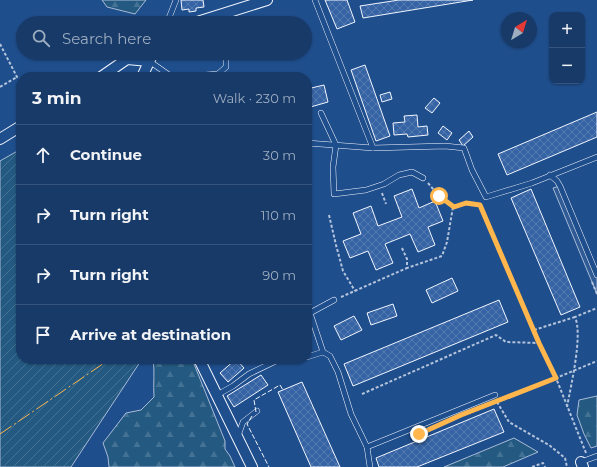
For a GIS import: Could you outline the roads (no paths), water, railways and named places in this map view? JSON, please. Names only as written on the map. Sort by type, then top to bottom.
[{"type":"street","points":[[216,16],[267,0]]},
{"type":"street","points":[[108,72],[126,60]]},
{"type":"street","points":[[144,72],[150,60]]},
{"type":"street","points":[[0,139],[16,129]]},
{"type":"street","points":[[202,364],[252,467]]},
{"type":"lane","points":[[170,16],[176,0]]},
{"type":"lane","points":[[315,0],[373,148]]},
{"type":"lane","points":[[154,60],[167,72]]},
{"type":"lane","points":[[220,72],[226,67],[226,60]]},
{"type":"lane","points":[[321,113],[336,145],[333,167],[334,194],[366,190],[384,184],[399,175],[412,172],[423,178]]},
{"type":"lane","points":[[312,143],[373,148],[445,146],[464,148],[472,170],[486,197],[532,183],[597,157]]},
{"type":"lane","points":[[550,175],[560,186],[597,275]]},
{"type":"lane","points":[[312,312],[334,300]]},
{"type":"lane","points":[[312,319],[323,352],[330,356],[338,372],[351,414],[367,447],[370,467]]},
{"type":"lane","points":[[312,355],[323,352]]},
{"type":"lane","points":[[217,395],[233,386],[249,374],[270,364]]},
{"type":"lane","points":[[367,447],[495,395]]},
{"type":"lane","points":[[238,437],[243,422],[257,411]]},
{"type":"lane","points":[[584,463],[597,456]]}]
